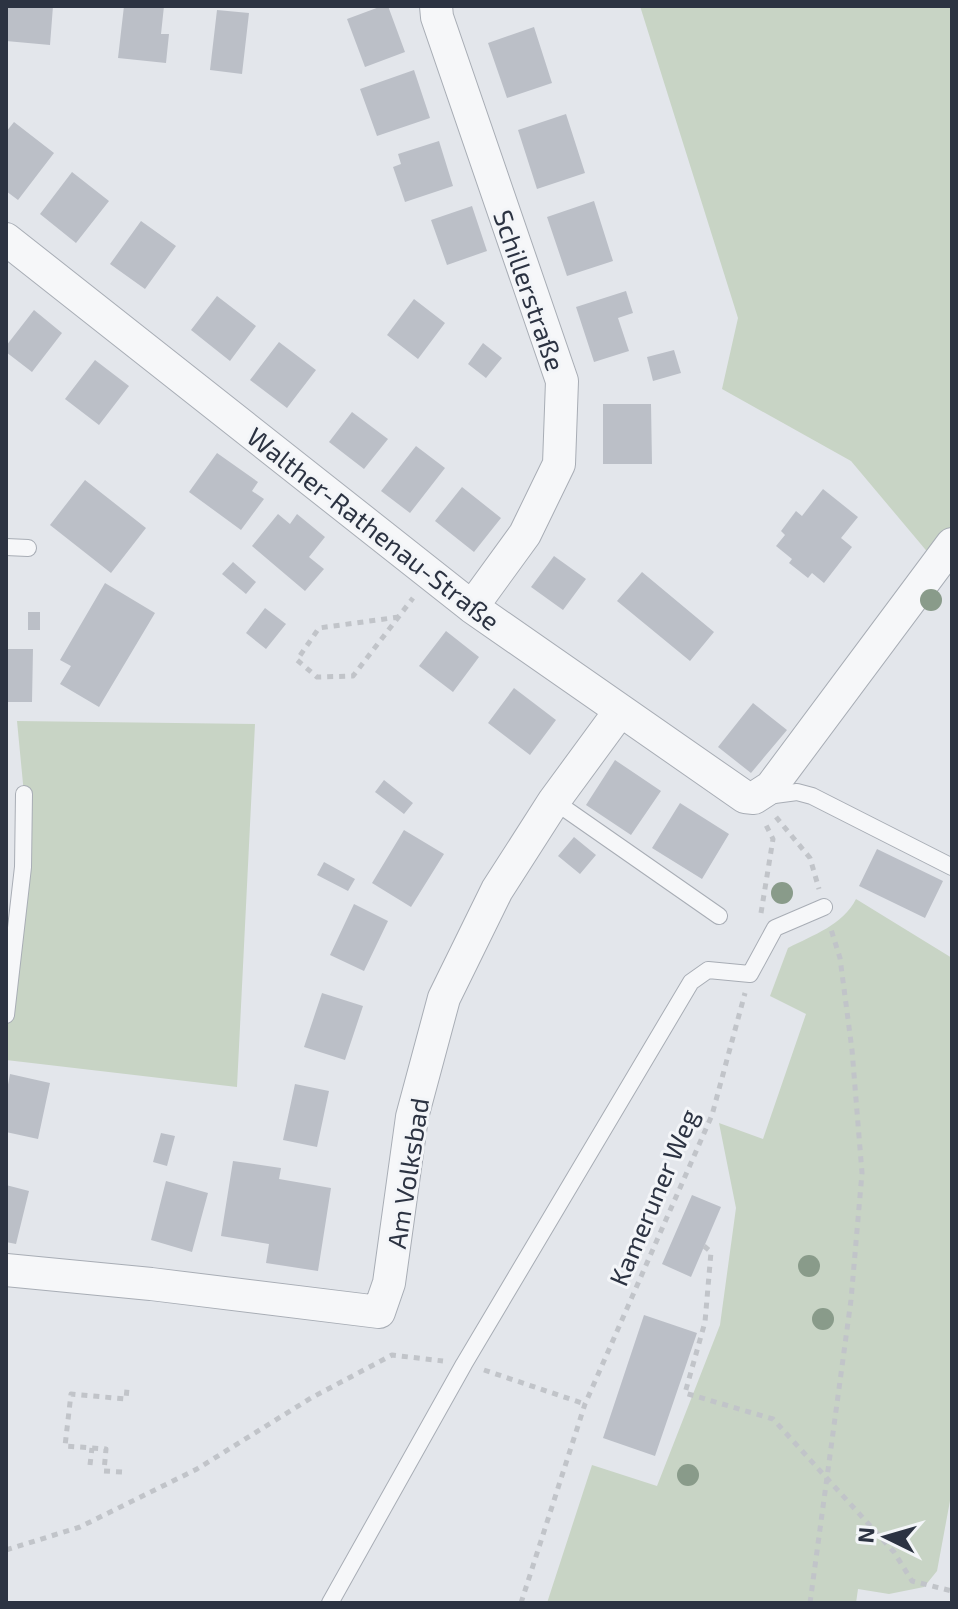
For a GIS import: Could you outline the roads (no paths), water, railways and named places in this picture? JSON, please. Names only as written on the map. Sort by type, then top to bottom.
[{"type":"street","name":"Schillerstraße","points":[[436,6],[437,17],[562,381],[559,464],[525,534],[472,607]]},
{"type":"street","name":"Walther-Rathenau-Straße","points":[[6,239],[472,607],[734,791],[754,798]]},
{"type":"street","points":[[754,798],[771,787],[952,544]]},
{"type":"street","name":"Am Volksbad","points":[[6,1270],[379,1312],[389,1283],[412,1117],[444,998],[497,890],[554,801],[620,711]]},
{"type":"lane","points":[[6,547],[28,548]]},
{"type":"lane","points":[[754,798],[797,792],[812,796],[952,867]]},
{"type":"lane","points":[[6,1015],[23,867],[24,794]]},
{"type":"lane","points":[[554,801],[719,916]]},
{"type":"lane","points":[[330,1603],[464,1364],[691,982],[708,970],[750,974],[775,928],[824,907]]}]
